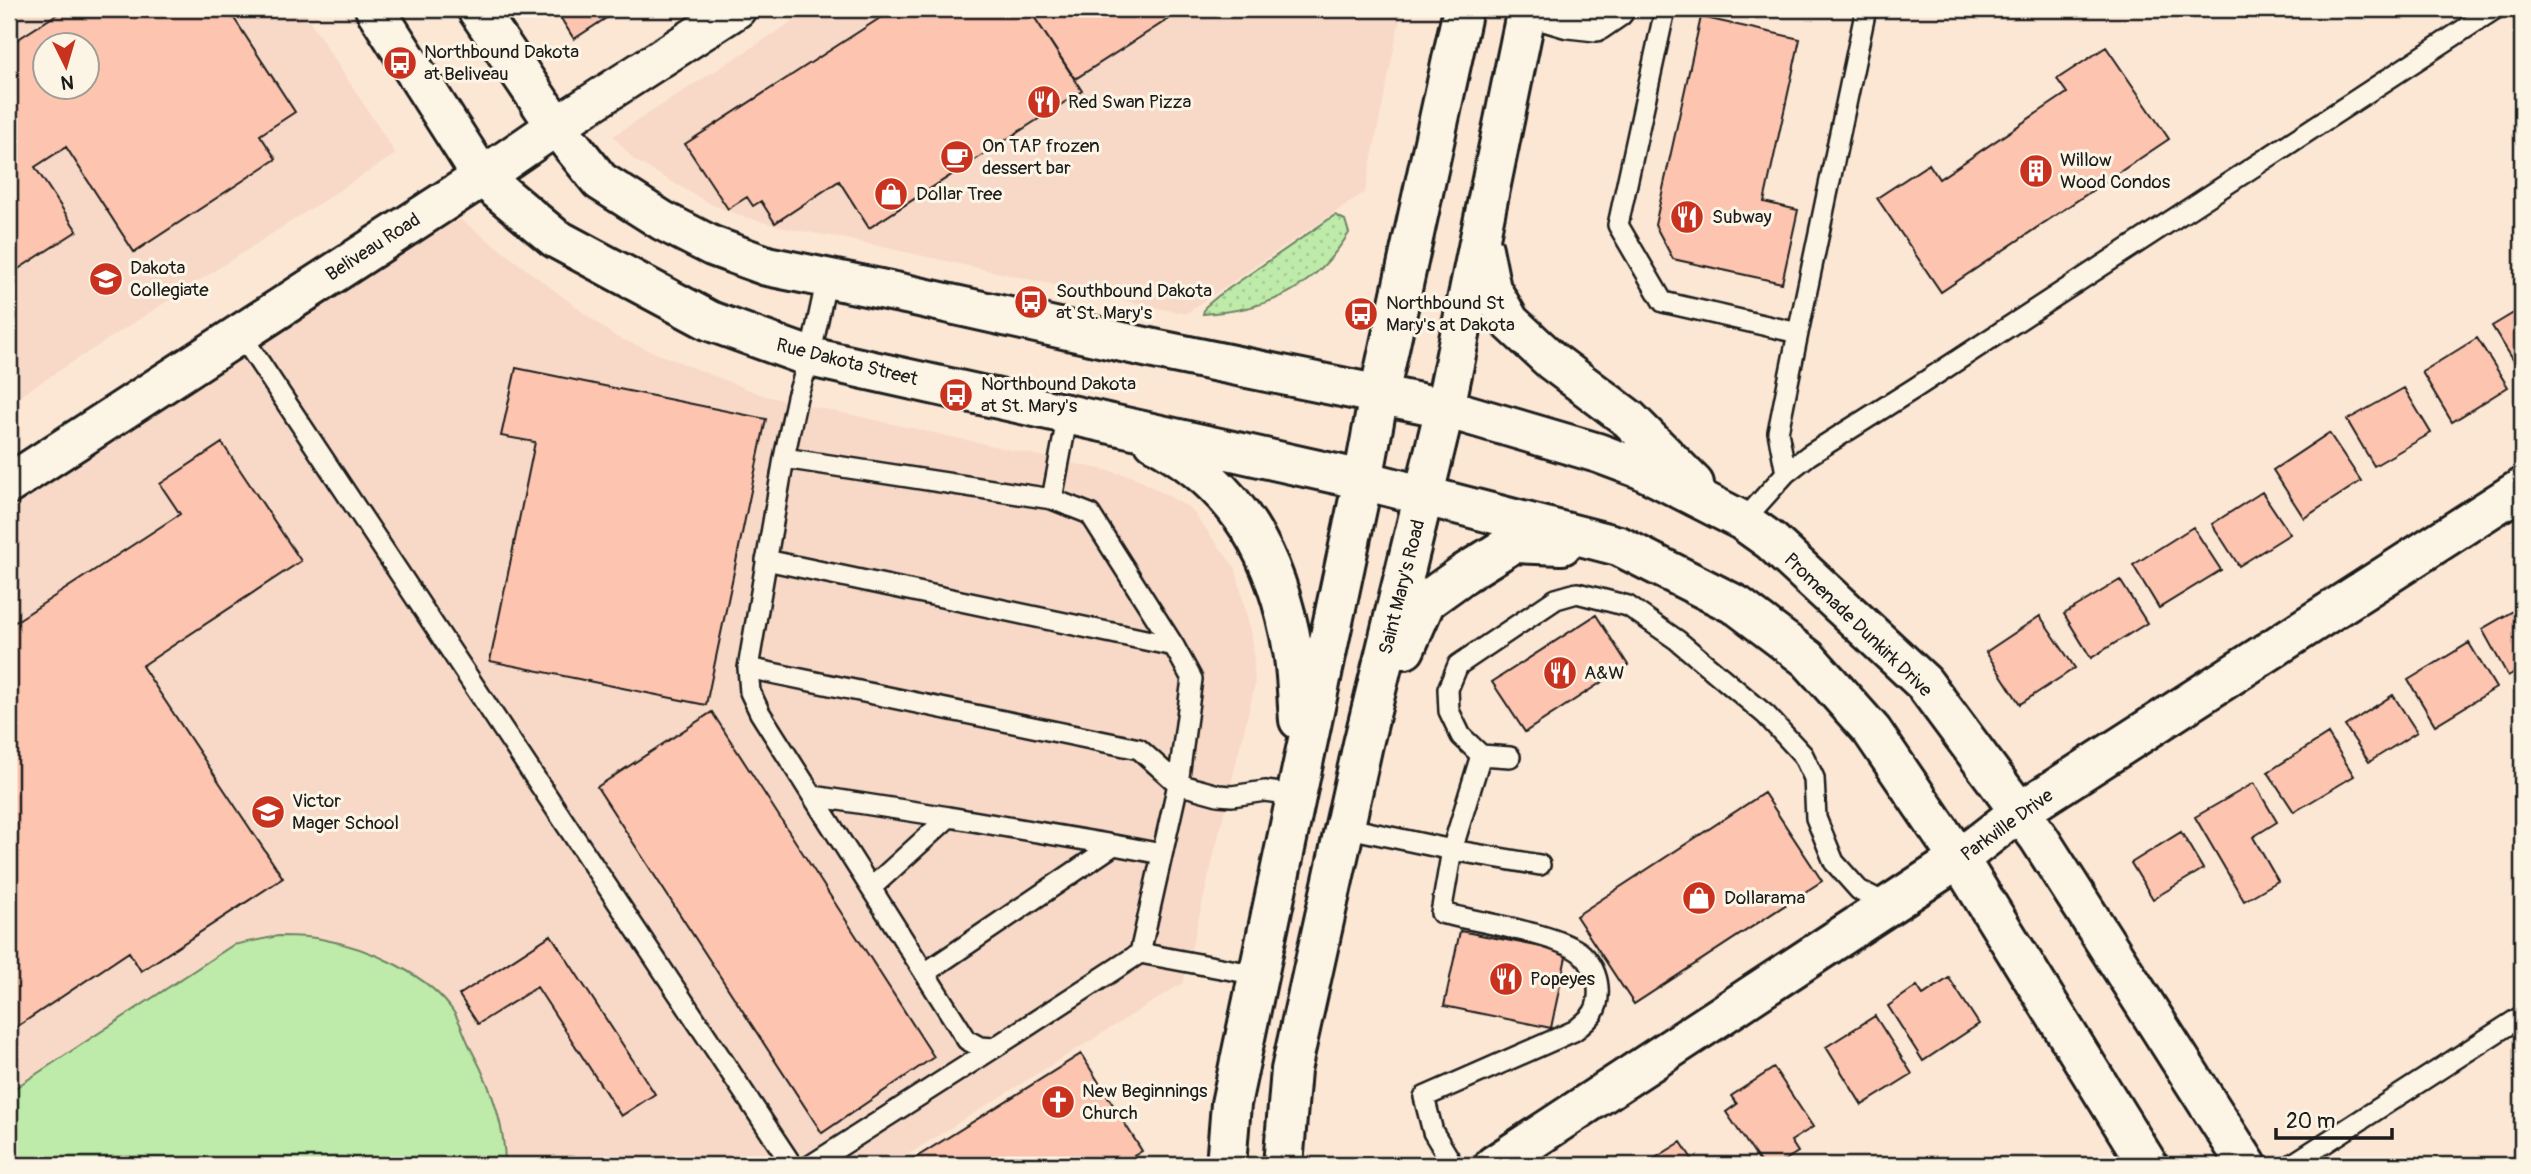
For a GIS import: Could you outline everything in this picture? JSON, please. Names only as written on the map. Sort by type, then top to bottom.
[{"type":"main road","name":"Rue Dakota Street","points":[[374,9],[482,177],[555,238],[710,321],[810,357],[1363,480]]},
{"type":"main road","points":[[477,9],[556,126],[600,181],[663,221],[712,246],[767,266],[1379,395]]},
{"type":"main road","points":[[1226,1165],[1231,1104],[1379,395],[1463,9]]},
{"type":"main road","name":"Saint Mary's Road","points":[[1283,1165],[1291,1070],[1363,744],[1445,408],[1527,9]]},
{"type":"main road","name":"Beliveau Road","points":[[9,484],[482,177],[556,126]]},
{"type":"main road","points":[[1481,235],[1491,289],[1510,322],[1552,361],[1629,419],[1727,512]]},
{"type":"main road","name":"Promenade Dunkirk Drive","points":[[1379,395],[1445,408],[1598,453],[1641,469],[1727,512],[1771,541],[1924,683],[2039,838],[2247,1165]]},
{"type":"main road","points":[[1125,425],[1179,455],[1212,481],[1241,513],[1262,547],[1275,580],[1293,650],[1299,777]]},
{"type":"main road","points":[[1363,480],[1619,546],[1738,606],[1808,659],[1872,731],[1959,859],[2148,1165]]},
{"type":"main road","name":"Parkville Drive","points":[[1494,1165],[1959,859],[2019,812],[2522,488]]},
{"type":"main road","points":[[1363,744],[1426,601],[1513,543],[1619,546]]},
{"type":"street","name":"Beliveau Road","points":[[556,126],[737,9]]},
{"type":"street","points":[[1535,9],[1569,19],[1596,22],[1615,9]]},
{"type":"lane","points":[[1662,9],[1664,14],[1618,225],[1663,302],[1798,333]]},
{"type":"lane","points":[[1786,473],[1779,432],[1866,9]]},
{"type":"lane","points":[[1727,512],[1809,455],[2495,9]]},
{"type":"lane","points":[[827,278],[784,457],[748,668],[750,692],[760,713],[967,1040],[981,1047],[994,1048]]},
{"type":"lane","points":[[240,333],[792,1165]]},
{"type":"lane","points":[[1052,499],[1068,414]]},
{"type":"lane","points":[[784,457],[1052,499],[1090,514],[1192,679],[1178,784],[1140,953]]},
{"type":"lane","points":[[766,560],[1174,646]]},
{"type":"lane","points":[[1510,757],[1481,755],[1461,736],[1449,711],[1448,689],[1458,665],[1556,599],[1577,593],[1628,606],[1677,640],[1766,715],[1802,755],[1814,779],[1816,818],[1834,862],[1859,890],[1889,905]]},
{"type":"lane","points":[[748,668],[1139,749],[1178,784],[1218,795],[1232,796],[1265,791],[1299,777]]},
{"type":"lane","points":[[1453,1165],[1433,1132],[1424,1097],[1574,1031],[1592,1017],[1599,997],[1597,976],[1582,954],[1559,941],[1441,914],[1452,850],[1481,755]]},
{"type":"lane","points":[[813,796],[1162,854]]},
{"type":"lane","points":[[871,888],[949,817]]},
{"type":"lane","points":[[1344,827],[1540,865]]},
{"type":"lane","points":[[925,973],[1114,845]]},
{"type":"lane","points":[[811,1165],[1140,953],[1258,975]]},
{"type":"lane","points":[[2291,1165],[2522,1016]]},
{"type":"shaded area","name":"Dakota Collegiate","points":[[9,9],[302,9],[396,154],[9,403]]},
{"type":"shaded area","points":[[812,9],[1402,9],[1365,192],[1185,314],[837,237],[784,228],[745,217],[712,205],[634,160],[613,136]]},
{"type":"shaded area","points":[[460,219],[616,337],[765,396],[1132,476],[1190,508],[1236,569],[1253,643],[1255,685],[1183,983],[891,1165],[683,1165],[676,1153],[657,1165],[9,1165],[9,503],[236,354]]},
{"type":"green space","points":[[1335,215],[1345,220],[1349,233],[1335,253],[1304,283],[1269,302],[1227,312],[1203,314],[1205,307],[1218,296]]},
{"type":"green space","points":[[278,936],[321,939],[357,948],[396,964],[444,1000],[455,1014],[486,1079],[500,1121],[505,1165],[9,1165],[9,1092],[233,945]]},
{"type":"building","points":[[65,9],[228,9],[295,112],[260,135],[276,159],[134,252],[66,147],[35,167],[77,231],[9,275],[9,45]]},
{"type":"building","points":[[555,9],[620,9],[574,39]]},
{"type":"building","points":[[894,9],[1029,9],[1082,91],[869,228],[839,181],[775,223],[761,201],[753,206],[747,197],[728,209],[685,144]]},
{"type":"building","points":[[1029,9],[1184,9],[1075,79]]},
{"type":"building","points":[[1701,17],[1800,39],[1764,202],[1798,210],[1782,283],[1673,259],[1655,225]]},
{"type":"building","name":"Willow Wood Condos","points":[[2106,47],[2169,139],[1941,292],[1877,198],[1929,164],[1939,179],[2067,93],[2057,79]]},
{"type":"building","points":[[2522,308],[2522,374],[2492,326]]},
{"type":"building","points":[[2477,338],[2508,387],[2452,422],[2422,372]]},
{"type":"building","points":[[516,368],[766,419],[706,705],[490,661],[535,442],[501,436]]},
{"type":"building","points":[[2404,388],[2431,433],[2374,466],[2347,420]]},
{"type":"building","points":[[2329,433],[2361,481],[2304,518],[2273,470]]},
{"type":"building","points":[[222,443],[301,561],[142,666],[283,878],[141,971],[129,952],[9,1032],[9,626],[180,514],[160,484]]},
{"type":"building","points":[[2262,492],[2290,534],[2239,566],[2212,524]]},
{"type":"building","points":[[2193,527],[2221,570],[2159,608],[2133,565]]},
{"type":"building","points":[[2120,580],[2147,623],[2091,658],[2064,614]]},
{"type":"building","points":[[2522,606],[2522,668],[2508,676],[2482,629]]},
{"type":"building","name":"A&W","points":[[1596,615],[1628,665],[1525,732],[1492,682]]},
{"type":"building","points":[[2040,616],[2075,668],[2020,704],[1986,652]]},
{"type":"building","points":[[2469,643],[2496,688],[2435,725],[2408,680]]},
{"type":"building","points":[[2393,695],[2417,732],[2369,762],[2345,726]]},
{"type":"building","points":[[712,712],[934,1057],[822,1133],[597,787]]},
{"type":"building","points":[[2328,734],[2354,776],[2294,812],[2268,772]]},
{"type":"building","points":[[2254,783],[2277,822],[2253,837],[2278,881],[2244,901],[2195,817]]},
{"type":"building","name":"Dollarama","points":[[1764,793],[1822,881],[1634,1004],[1576,916]]},
{"type":"building","points":[[2181,832],[2203,869],[2153,899],[2131,863]]},
{"type":"building","name":"Popeyes","points":[[1460,931],[1567,952],[1551,1028],[1444,1006]]},
{"type":"building","points":[[551,935],[655,1094],[621,1116],[537,987],[478,1024],[459,995]]},
{"type":"building","points":[[1949,978],[1979,1024],[1923,1061],[1888,1006],[1917,986],[1923,995]]},
{"type":"building","points":[[1875,1016],[1912,1074],[1862,1105],[1826,1047]]},
{"type":"building","name":"New Beginnings Church","points":[[1081,1054],[1142,1151],[1119,1165],[904,1165]]},
{"type":"building","points":[[1774,1068],[1813,1127],[1791,1141],[1798,1152],[1777,1165],[1762,1165],[1726,1112],[1737,1104],[1731,1096]]},
{"type":"building","points":[[1681,1142],[1696,1165],[1644,1165]]},
{"type":"place","name":"Northbound Dakota at Beliveau","points":[[400,63]]},
{"type":"place","name":"Red Swan Pizza","points":[[1044,102]]},
{"type":"place","name":"On TAP frozen dessert bar","points":[[957,157]]},
{"type":"place","name":"Willow Wood Condos","points":[[2036,171]]},
{"type":"place","name":"Dollar Tree","points":[[891,194]]},
{"type":"place","name":"Subway","points":[[1687,217]]},
{"type":"place","name":"Dakota Collegiate","points":[[106,279]]},
{"type":"place","name":"Southbound Dakota at St. Mary's","points":[[1031,302]]},
{"type":"place","name":"Northbound St Mary's at Dakota","points":[[1361,314]]},
{"type":"place","name":"Northbound Dakota at St. Mary's","points":[[956,395]]},
{"type":"place","name":"A&W","points":[[1560,673]]},
{"type":"place","name":"Victor Mager School","points":[[268,812]]},
{"type":"place","name":"Dollarama","points":[[1699,898]]},
{"type":"place","name":"Popeyes","points":[[1506,979]]},
{"type":"place","name":"New Beginnings Church","points":[[1058,1102]]}]
